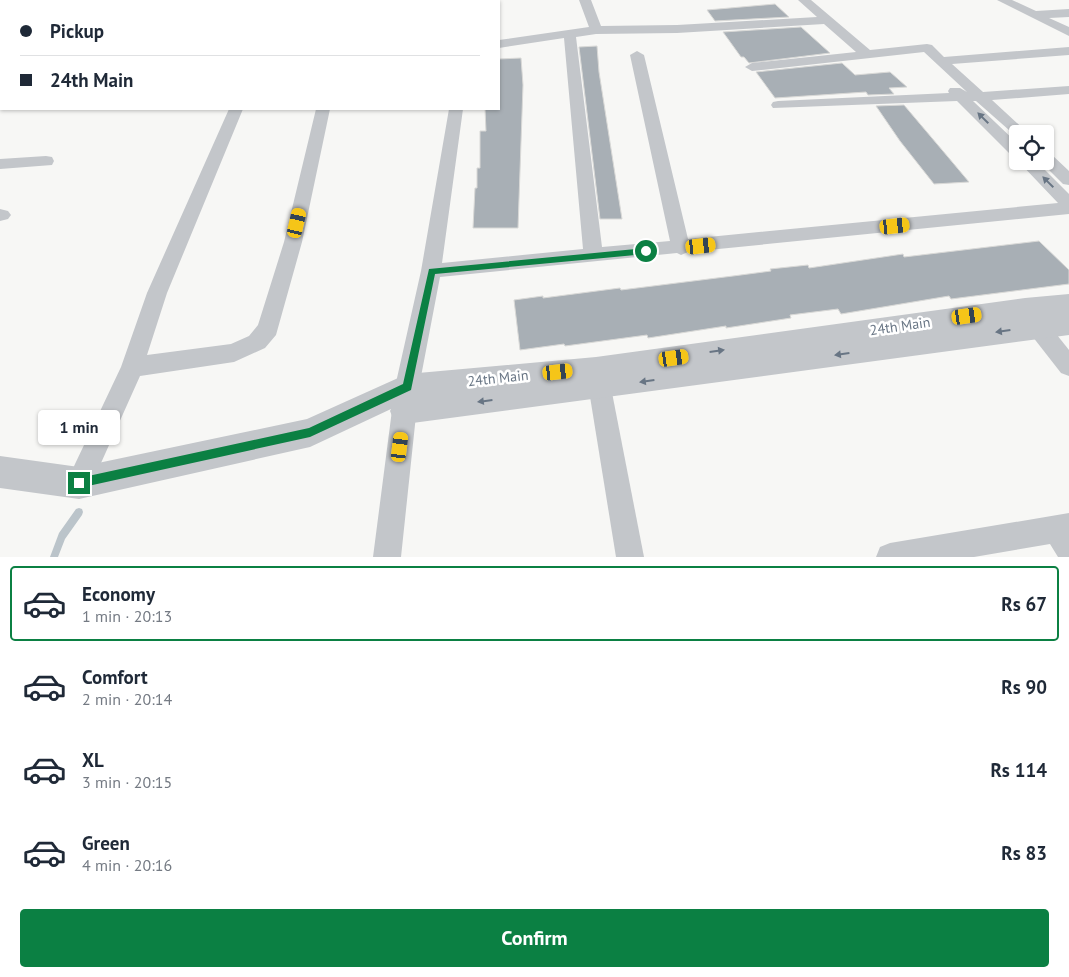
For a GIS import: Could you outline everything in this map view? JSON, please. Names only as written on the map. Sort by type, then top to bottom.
[{"type":"street","points":[[585,0],[596,30]]},
{"type":"street","points":[[804,0],[868,55]]},
{"type":"street","points":[[1003,0],[1069,32]]},
{"type":"street","points":[[1036,16],[1069,13]]},
{"type":"street","points":[[500,44],[596,30],[677,29],[826,20]]},
{"type":"street","points":[[570,35],[593,256]]},
{"type":"street","points":[[752,66],[927,48],[1011,125]]},
{"type":"street","points":[[910,50],[961,96],[1009,144]]},
{"type":"street","points":[[940,60],[1069,51]]},
{"type":"street","points":[[637,56],[682,248]]},
{"type":"street","points":[[778,105],[1069,90]]},
{"type":"street","points":[[79,483],[132,367],[157,293],[236,110]]},
{"type":"street","points":[[132,367],[234,353],[257,342],[268,329],[293,242],[323,110]]},
{"type":"street","points":[[387,557],[406,399],[431,271],[456,110]]},
{"type":"street","points":[[0,164],[46,161]]},
{"type":"street","points":[[1054,166],[1069,180]]},
{"type":"street","points":[[1035,170],[1069,204]]},
{"type":"street","points":[[431,271],[682,248],[1069,208]]},
{"type":"street","name":"24th Main","points":[[598,378],[1025,308],[1069,304]]},
{"type":"street","points":[[0,472],[79,483],[310,433],[406,399],[1037,326],[1069,324]]},
{"type":"street","points":[[1037,326],[1069,366]]},
{"type":"street","points":[[598,378],[630,557]]},
{"type":"street","points":[[890,557],[1065,535]]},
{"type":"building","points":[[775,4],[789,17],[715,21],[707,10]]},
{"type":"building","points":[[801,27],[830,53],[749,63],[744,57],[741,57],[723,32]]},
{"type":"building","points":[[597,46],[599,72],[622,219],[600,219],[579,47]]},
{"type":"building","points":[[521,58],[523,85],[518,228],[473,228],[477,168],[480,168],[480,131],[486,131],[485,110],[500,110],[500,59]]},
{"type":"building","points":[[842,63],[855,75],[890,72],[907,87],[889,88],[894,94],[868,95],[866,92],[775,98],[756,72]]},
{"type":"building","points":[[904,105],[969,182],[934,184],[900,141],[876,106]]},
{"type":"building","points":[[1039,241],[1069,270],[1069,284],[951,299],[949,296],[841,314],[838,309],[790,315],[791,318],[648,338],[647,335],[520,350],[514,300],[620,288],[621,290],[771,271],[770,269],[808,265],[809,268],[903,254],[904,257]]},
{"type":"waterway","points":[[54,557],[62,536],[79,512]]},
{"type":"route","points":[[79,483],[310,433],[408,387],[431,271],[646,251]]}]
